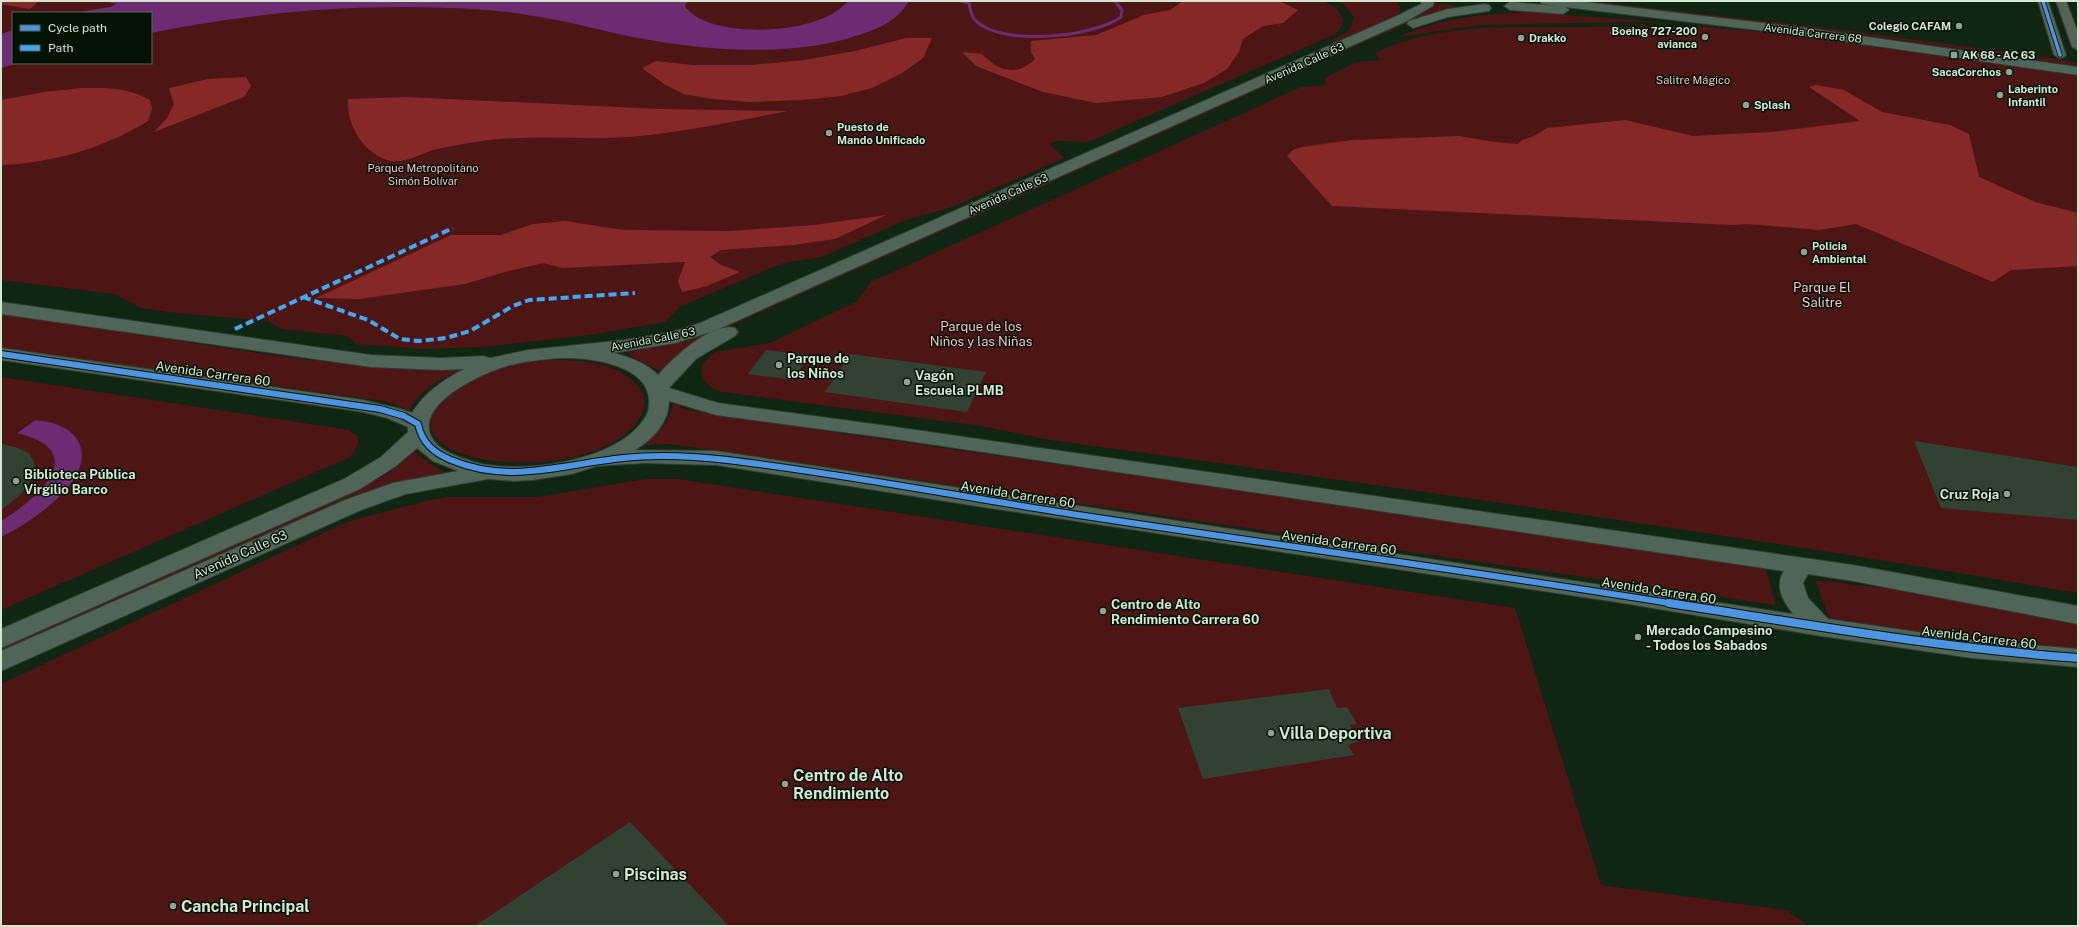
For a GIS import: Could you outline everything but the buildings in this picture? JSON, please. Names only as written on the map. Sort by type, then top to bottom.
[{"type":"main road","points":[[1405,23],[1411,10],[1408,1]]},
{"type":"main road","name":"Avenida Calle 63","points":[[573,352],[646,342],[688,334],[707,327],[1202,113],[1405,23],[1427,6],[1428,1]]},
{"type":"main road","points":[[1434,1],[1464,7],[1560,10],[1775,22]]},
{"type":"main road","points":[[1405,23],[1448,18],[1498,9],[1527,1]]},
{"type":"main road","name":"Avenida Carrera 68","points":[[1546,1],[1775,22],[1882,30]]},
{"type":"main road","name":"Avenida Carrera 68","points":[[1623,1],[1775,22],[2078,70]]},
{"type":"main road","points":[[1759,14],[1775,22]]},
{"type":"main road","points":[[2054,54],[2078,57]]},
{"type":"main road","name":"Avenida Calle 63","points":[[659,390],[671,370],[682,360],[716,338],[1202,113]]},
{"type":"main road","points":[[1,308],[371,361],[442,364],[510,359],[549,353],[573,352],[607,358],[632,366],[646,374],[659,390],[661,401],[658,414],[650,427],[624,448],[596,460],[544,472],[487,472],[446,458],[431,449],[423,441],[419,428]]},
{"type":"main road","name":"Avenida Carrera 60","points":[[1,354],[363,406],[394,413],[419,428]]},
{"type":"main road","name":"Avenida Calle 63","points":[[1,639],[352,484],[385,465],[400,454],[419,428],[426,407],[435,396],[448,385],[484,367],[510,359]]},
{"type":"main road","points":[[659,390],[716,409],[1549,528],[1802,566],[1892,580],[2078,615]]},
{"type":"main road","name":"Avenida Carrera 60","points":[[596,460],[646,456],[716,458],[989,501],[1616,594],[1949,646],[2078,658]]},
{"type":"main road","name":"Avenida Calle 63","points":[[1,662],[353,505],[401,488],[487,472]]},
{"type":"main road","points":[[1802,566],[1793,577],[1793,592],[1804,610],[1821,627]]},
{"type":"street","points":[[2043,1],[2054,54]]},
{"type":"street","points":[[2060,1],[2078,47]]},
{"type":"green space","name":"Parque Metropolitano Simón Bolívar","points":[[1,1],[1323,1],[1336,8],[1344,20],[1339,31],[1327,38],[1088,142],[1058,141],[1049,143],[1064,158],[952,207],[903,221],[822,257],[783,263],[681,306],[665,322],[589,335],[483,347],[423,349],[356,344],[347,336],[281,329],[268,321],[167,312],[141,308],[114,294],[1,280]]},
{"type":"green space","points":[[1336,1],[1395,1],[1400,7],[1400,12],[1395,17],[1340,43],[1330,41],[1343,35],[1349,30],[1354,17],[1343,4]]},
{"type":"green space","points":[[1575,1],[1590,1],[1851,31],[2050,58],[2078,63],[2078,66],[1851,33]]},
{"type":"green space","points":[[1437,3],[1457,7],[1423,16],[703,338],[678,354],[665,369],[658,370],[630,356],[628,353],[815,285],[1432,8]]},
{"type":"green space","points":[[1526,12],[1674,23],[1632,22],[1478,25],[1397,37],[1429,26],[1460,18]]},
{"type":"green space","name":"Parque El Salitre","points":[[1693,26],[1775,33],[2078,76],[2078,593],[1950,571],[1693,531],[1307,475],[1050,440],[981,426],[722,392],[708,385],[703,379],[703,363],[715,352],[770,343],[856,302],[871,282],[1301,87],[1327,85],[1324,78],[1357,62],[1380,60],[1375,53],[1397,44],[1443,32],[1491,28]]},
{"type":"green space","points":[[1,313],[286,357],[401,369],[459,371],[430,386],[424,391],[409,411],[402,407],[383,401],[1,348]]},
{"type":"green space","points":[[542,360],[567,360],[604,365],[627,376],[639,387],[644,395],[645,403],[641,416],[619,439],[586,454],[546,461],[505,462],[469,456],[442,444],[430,426],[438,403],[444,397],[457,388],[494,370],[511,365]]},
{"type":"green space","points":[[1,377],[349,430],[358,437],[358,445],[350,457],[1,610]]},
{"type":"green space","points":[[673,403],[684,409],[716,415],[1765,567],[1776,605],[669,444],[639,445],[657,433],[669,417]]},
{"type":"green space","points":[[414,451],[433,466],[446,473],[410,480],[1,656],[1,646],[370,483],[388,474]]},
{"type":"green space","name":"Centro de Alto Rendimiento","points":[[645,479],[678,479],[1515,608],[1601,885],[1786,910],[1809,926],[1,926],[1,684],[349,521],[430,500],[449,497],[538,497]]},
{"type":"green space","points":[[1815,580],[1926,593],[2078,623],[2078,649],[1941,635],[1830,620]]},
{"type":"shaded area","points":[[1,1],[39,1],[30,9],[1,4]]},
{"type":"shaded area","points":[[104,1],[690,1],[686,3],[685,7],[694,15],[705,21],[721,26],[739,29],[759,30],[780,29],[819,20],[836,12],[848,1],[909,1],[893,19],[874,30],[831,43],[772,50],[741,50],[680,45],[623,35],[528,15],[472,9],[375,7],[337,9],[262,15],[152,33],[152,12],[78,12],[110,7],[117,4]]},
{"type":"shaded area","points":[[1183,1],[1279,1],[1298,10],[1283,23],[1263,26],[1243,39],[1239,52],[1227,69],[1204,83],[1162,97],[1096,103],[1043,92],[976,66],[962,52],[982,54],[995,65],[1005,69],[1016,70],[1022,68],[1035,59],[1031,52],[1031,41],[1096,35],[1144,15],[1170,10]]},
{"type":"shaded area","points":[[12,30],[12,64],[15,64],[1,68],[1,34]]},
{"type":"shaded area","points":[[906,38],[932,38],[923,58],[902,73],[872,88],[841,96],[803,100],[749,102],[713,99],[683,94],[664,84],[642,68],[656,61],[693,65],[752,65],[804,60],[855,51]]},
{"type":"shaded area","points":[[246,77],[251,86],[244,97],[154,132],[167,118],[174,104],[169,88],[208,79]]},
{"type":"shaded area","points":[[1817,85],[1844,90],[1882,112],[1950,125],[1969,134],[1979,177],[2035,202],[2078,213],[2078,266],[2011,270],[1993,282],[1856,224],[1819,230],[1747,224],[1733,225],[1332,206],[1287,156],[1293,150],[1302,147],[1353,140],[1459,136],[1518,144],[1522,140],[1534,136],[1547,128],[1625,120],[1693,136],[1771,132],[1860,121],[1809,87]]},
{"type":"shaded area","points":[[82,88],[109,88],[125,90],[150,100],[152,109],[148,121],[114,139],[78,152],[40,161],[1,165],[1,100],[44,92]]},
{"type":"shaded area","points":[[407,97],[660,109],[788,111],[650,135],[593,138],[537,137],[500,139],[437,149],[402,161],[391,161],[381,158],[365,146],[359,138],[350,119],[348,99]]},
{"type":"shaded area","points":[[886,215],[835,239],[794,245],[721,250],[710,257],[721,265],[740,272],[707,286],[682,292],[678,281],[685,262],[562,268],[543,263],[465,284],[359,299],[316,298],[451,235],[501,235],[533,224],[565,221],[624,230],[730,231],[814,225]]},
{"type":"shaded area","points":[[36,420],[48,422],[65,428],[75,436],[82,455],[79,470],[58,498],[43,511],[28,522],[1,537],[1,521],[30,500],[43,488],[51,475],[55,463],[51,451],[39,441],[17,433]]},
{"type":"waterway","points":[[960,1],[969,3],[975,20],[987,28],[1005,34],[1025,36],[1070,34],[1090,30],[1108,24],[1121,17],[1122,10],[1115,1]]},
{"type":"marked path","points":[[235,329],[453,228]]},
{"type":"marked path","points":[[303,297],[368,320],[400,339],[419,341],[446,338],[470,331],[485,324],[513,306],[529,300],[635,293]]},
{"type":"cycle path","points":[[2043,1],[2060,55]]},
{"type":"cycle path","points":[[1,354],[380,409],[404,416],[418,424],[423,439],[433,450],[442,456],[468,467],[494,472],[520,473],[597,461],[651,456],[687,457],[759,464],[1145,525],[1613,594],[1845,632],[1961,648],[2078,658]]},
{"type":"place","name":"Colegio CAFAM","points":[[1959,26]]},
{"type":"place","name":"Boeing 727-200 avianca","points":[[1705,37]]},
{"type":"place","name":"Drakko","points":[[1521,38]]},
{"type":"place","name":"AK 68 - AC 63","points":[[1954,55]]},
{"type":"place","name":"SacaCorchos","points":[[2009,72]]},
{"type":"place","name":"Laberinto Infantil","points":[[2000,95]]},
{"type":"place","name":"Splash","points":[[1746,105]]},
{"type":"place","name":"Puesto de Mando Unificado","points":[[829,133]]},
{"type":"place","name":"Policia Ambiental","points":[[1804,252]]},
{"type":"place","name":"Parque de los Niños","points":[[779,365]]},
{"type":"place","name":"Vagón Escuela PLMB","points":[[907,382]]},
{"type":"place","name":"Biblioteca Pública Virgilio Barco","points":[[16,481]]},
{"type":"place","name":"Cruz Roja","points":[[2007,494]]},
{"type":"place","name":"Centro de Alto Rendimiento Carrera 60","points":[[1103,611]]},
{"type":"place","name":"Mercado Campesino - Todos los Sabados","points":[[1638,637]]},
{"type":"place","name":"Villa Deportiva","points":[[1271,733]]},
{"type":"place","name":"Centro de Alto Rendimiento","points":[[785,784]]},
{"type":"place","name":"Piscinas","points":[[616,874]]},
{"type":"place","name":"Cancha Principal","points":[[173,906]]},
{"type":"park label","name":"Salitre Mágico","points":[[1693,80]]},
{"type":"park label","name":"Parque de los Niños y las Niñas","points":[[981,334]]}]
